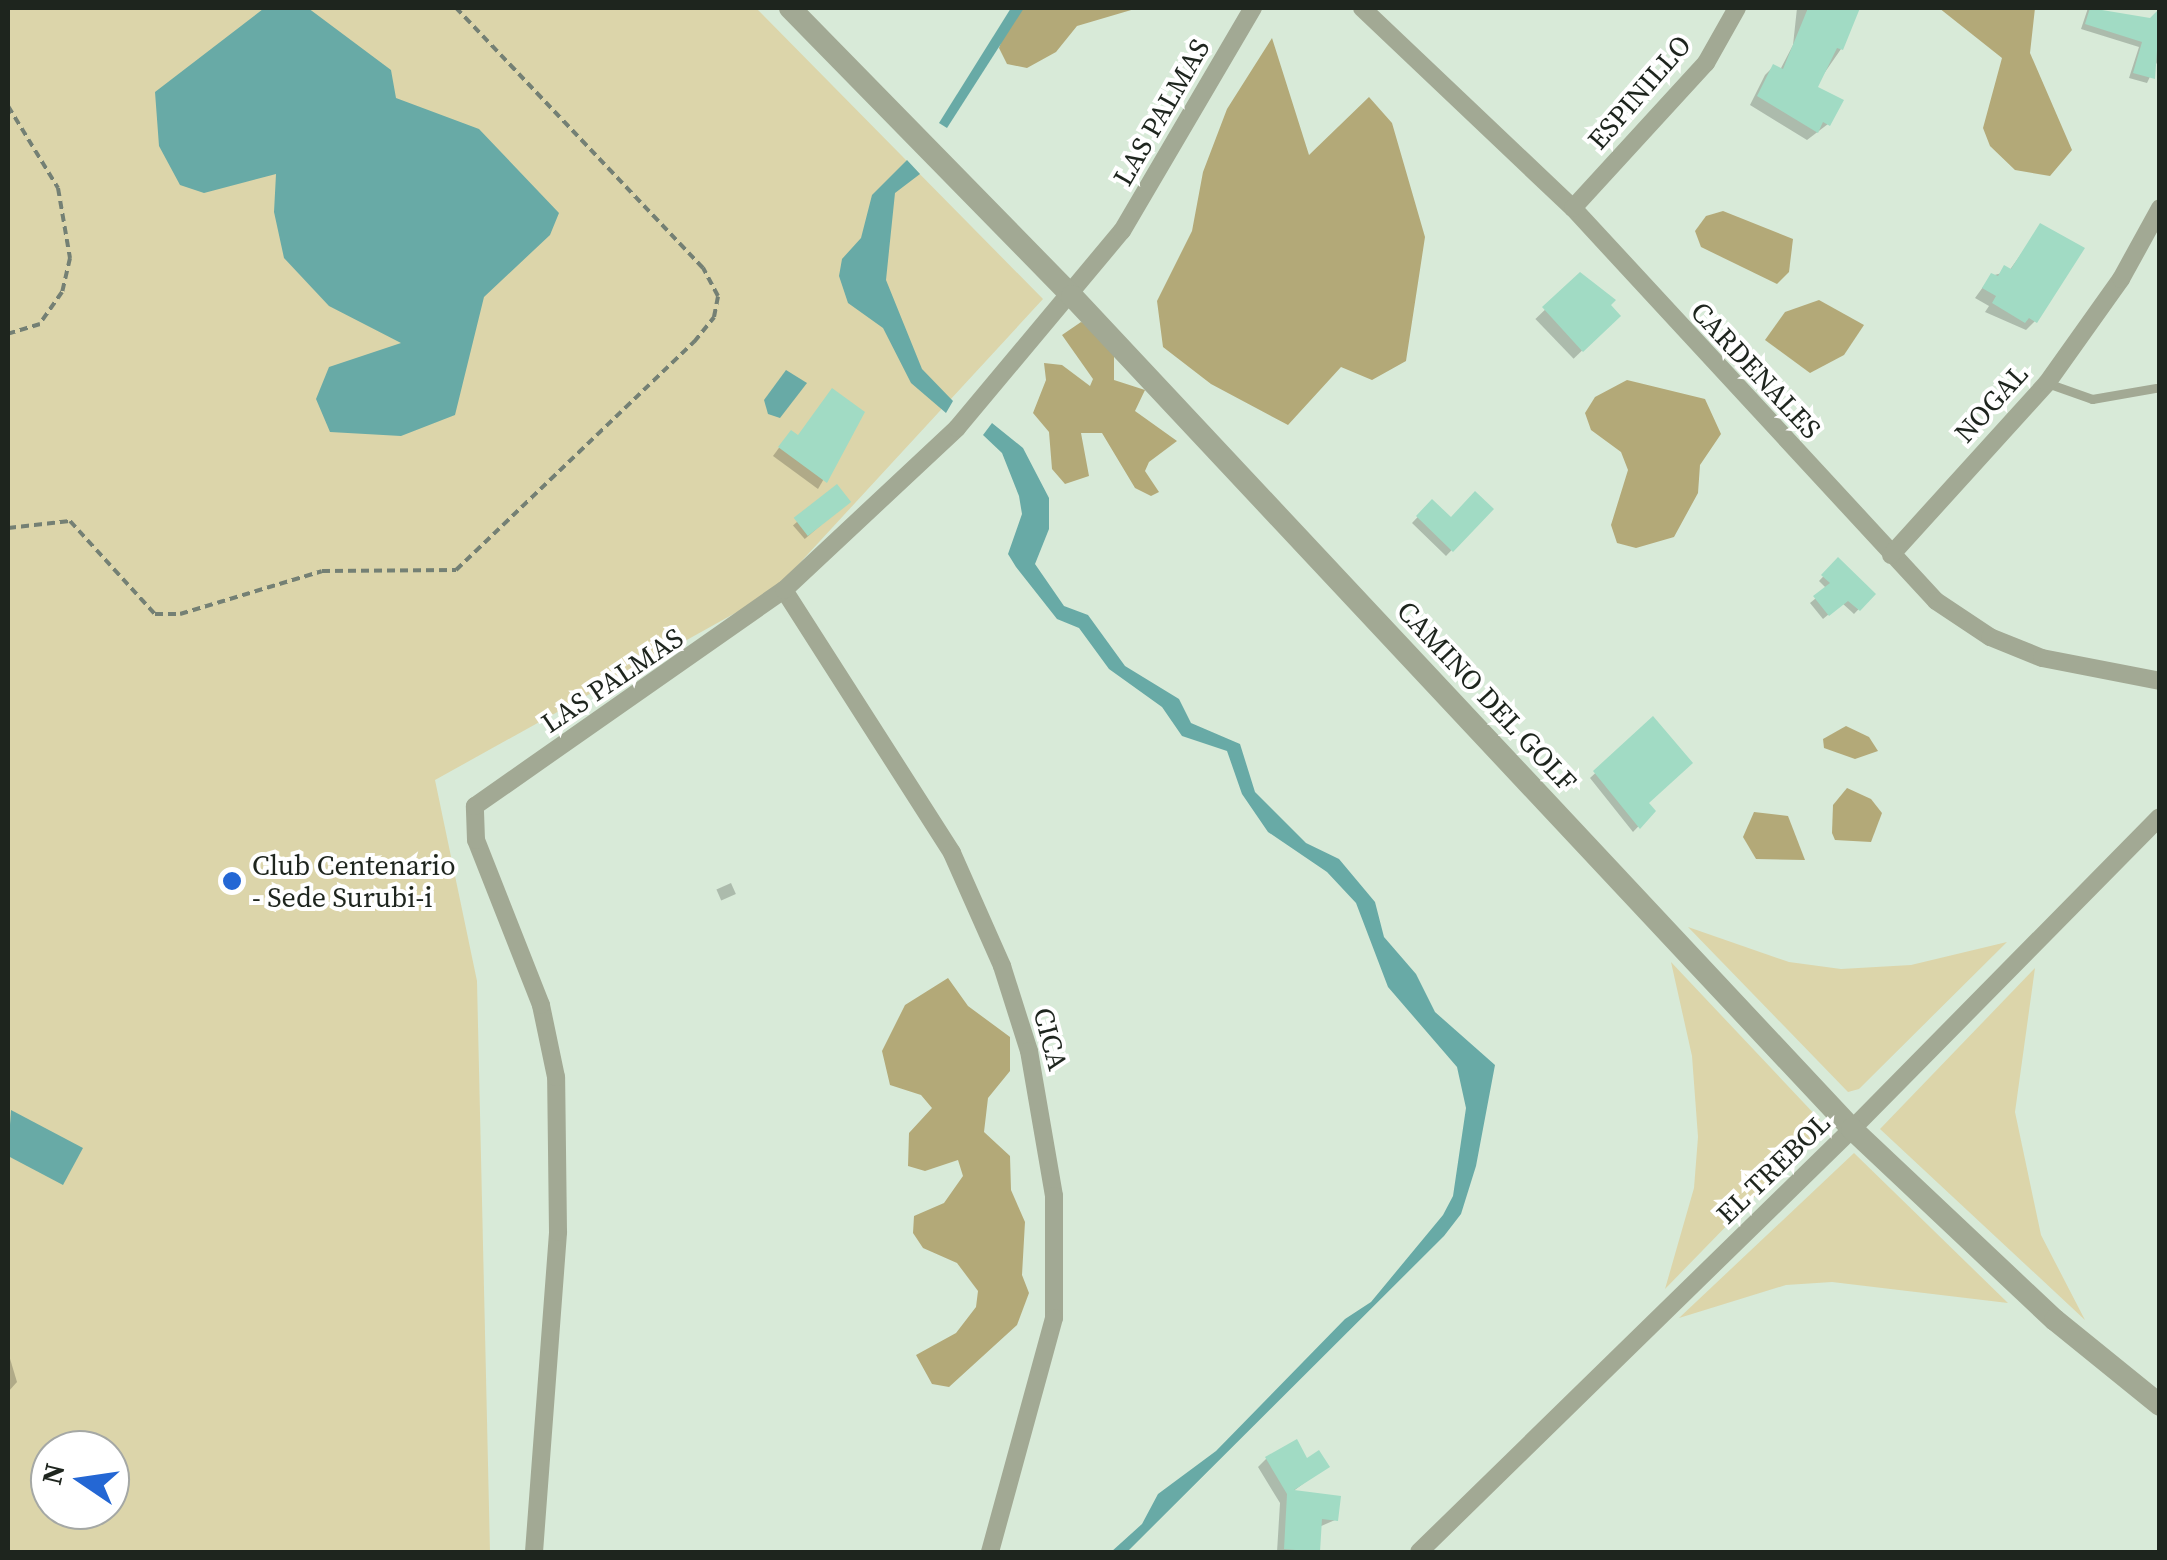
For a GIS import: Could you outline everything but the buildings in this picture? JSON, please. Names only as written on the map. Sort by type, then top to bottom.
[{"type":"street","name":"CAMINO DEL GOLF","points":[[790,8],[1072,296],[1852,1129],[2055,1320],[2160,1405]]},
{"type":"street","name":"LAS PALMAS","points":[[534,1552],[558,1232],[556,1078],[540,1005],[472,824],[476,806],[487,792],[603,722],[784,590],[958,428],[1072,296],[1160,171],[1253,8]]},
{"type":"street","name":"CARDENALES","points":[[1362,8],[1573,208],[1936,601],[1990,637],[2042,658],[2160,682]]},
{"type":"street","name":"ESPINILLO","points":[[1573,208],[1706,63],[1737,8]]},
{"type":"street","name":"NOGAL","points":[[1891,556],[2047,384],[2120,279],[2160,208]]},
{"type":"street","name":"CICA","points":[[784,590],[952,853],[1002,966],[1029,1051],[1054,1196],[1054,1318],[990,1552]]},
{"type":"street","name":"EL TREBOL","points":[[1419,1552],[1852,1129],[2160,817]]},
{"type":"lane","points":[[2047,384],[2092,399],[2156,388]]},
{"type":"path","points":[[8,528],[70,521],[156,614],[180,614],[322,571],[456,570],[694,342],[714,317],[718,296],[704,268],[456,8]]},
{"type":"path","points":[[8,106],[58,188],[70,258],[62,292],[40,324],[8,334]]},
{"type":"shaded area","name":"Club Centenario - Sede Surubi-i","points":[[8,8],[756,8],[1043,299],[773,592],[435,780],[477,981],[490,1552],[8,1552]]},
{"type":"shaded area","points":[[1014,8],[1138,8],[1077,26],[1056,52],[1027,68],[1007,64],[999,48]]},
{"type":"shaded area","points":[[1939,8],[2035,8],[2030,53],[2072,150],[2050,176],[2015,170],[1990,146],[1983,128],[2002,58]]},
{"type":"shaded area","points":[[1272,38],[1309,155],[1369,97],[1392,123],[1425,237],[1406,361],[1372,380],[1341,367],[1288,425],[1211,384],[1163,347],[1157,301],[1192,231],[1203,172],[1227,109]]},
{"type":"shaded area","points":[[1723,211],[1793,239],[1789,272],[1777,284],[1701,247],[1695,231],[1706,216]]},
{"type":"shaded area","points":[[1819,300],[1864,325],[1844,355],[1810,373],[1765,340],[1785,312]]},
{"type":"shaded area","points":[[1081,322],[1103,332],[1114,345],[1114,380],[1145,390],[1135,411],[1177,441],[1149,462],[1145,471],[1159,492],[1151,496],[1135,488],[1102,433],[1081,433],[1089,476],[1065,484],[1052,469],[1049,432],[1033,413],[1046,380],[1044,363],[1062,365],[1090,386],[1093,379],[1062,335]]},
{"type":"shaded area","points":[[1627,380],[1705,399],[1721,434],[1700,465],[1698,493],[1674,537],[1636,548],[1617,543],[1611,525],[1628,470],[1621,452],[1591,430],[1585,413],[1595,397]]},
{"type":"shaded area","points":[[1846,726],[1869,737],[1878,751],[1855,759],[1824,748],[1823,739]]},
{"type":"shaded area","points":[[1847,788],[1871,799],[1882,813],[1871,842],[1835,840],[1833,805]]},
{"type":"shaded area","points":[[1754,812],[1788,816],[1805,860],[1756,859],[1743,837]]},
{"type":"shaded area","points":[[1688,927],[1789,962],[1841,969],[1911,965],[2007,942],[1859,1089],[1848,1092]]},
{"type":"shaded area","points":[[1671,962],[1820,1120],[1815,1135],[1665,1289],[1694,1188],[1698,1137],[1692,1056]]},
{"type":"shaded area","points":[[2035,968],[2015,1112],[2041,1235],[2085,1320],[1880,1129]]},
{"type":"shaded area","points":[[948,978],[968,1006],[1010,1037],[1010,1071],[988,1098],[984,1132],[1010,1156],[1011,1190],[1025,1222],[1022,1275],[1029,1293],[1017,1325],[949,1387],[932,1384],[916,1355],[956,1333],[976,1307],[978,1291],[957,1263],[923,1248],[913,1233],[914,1216],[944,1203],[963,1176],[958,1160],[925,1171],[908,1166],[909,1133],[932,1108],[921,1095],[890,1085],[882,1051],[905,1005]]},
{"type":"shaded area","points":[[1854,1153],[2008,1303],[1832,1282],[1786,1285],[1679,1318]]},
{"type":"water","points":[[308,8],[391,70],[396,98],[479,129],[559,213],[550,235],[484,297],[455,415],[401,436],[330,432],[316,399],[329,367],[401,343],[329,306],[284,258],[274,212],[276,174],[204,193],[180,185],[159,146],[155,92],[263,9]]},
{"type":"water","points":[[1011,8],[1024,8],[947,128],[939,123]]},
{"type":"water","points":[[907,160],[920,174],[895,193],[886,280],[922,369],[953,401],[946,413],[911,383],[883,328],[848,303],[839,276],[842,259],[861,238],[872,195]]},
{"type":"water","points":[[786,370],[807,383],[780,418],[768,414],[764,400]]},
{"type":"water","points":[[992,423],[1023,448],[1049,498],[1049,529],[1035,564],[1064,606],[1088,615],[1125,666],[1179,699],[1191,723],[1240,744],[1255,792],[1306,843],[1339,859],[1375,902],[1384,937],[1416,974],[1435,1012],[1495,1065],[1476,1166],[1461,1214],[1444,1236],[1127,1552],[1111,1552],[1142,1524],[1158,1494],[1216,1451],[1345,1319],[1371,1302],[1443,1215],[1453,1196],[1466,1108],[1457,1067],[1388,987],[1356,903],[1327,872],[1268,832],[1242,794],[1227,751],[1182,736],[1162,707],[1109,669],[1079,628],[1057,619],[1016,567],[1008,554],[1022,514],[1019,496],[1002,453],[983,435]]},
{"type":"water","points":[[11,1110],[83,1148],[63,1185],[8,1156]]},
{"type":"place","name":"Club Centenario - Sede Surubi-i","points":[[232,881]]}]
